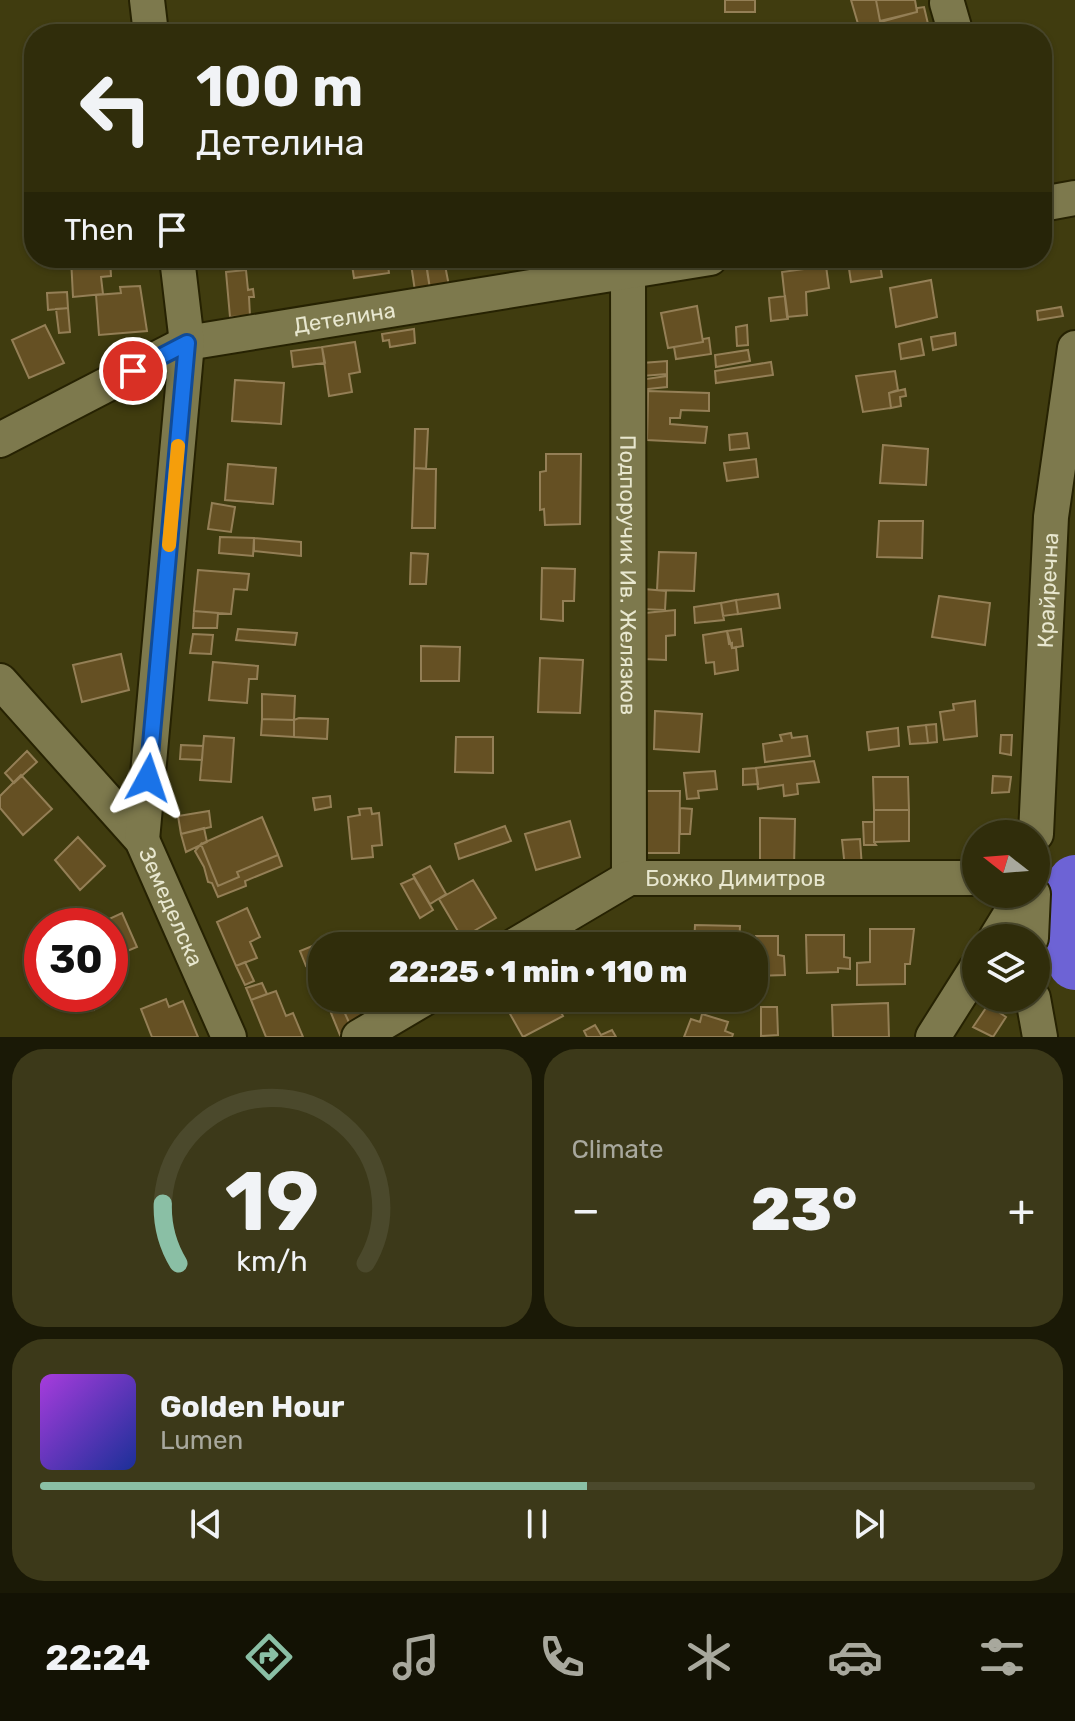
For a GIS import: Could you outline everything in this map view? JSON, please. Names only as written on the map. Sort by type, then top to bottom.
[{"type":"street","points":[[147,0],[150,24]]},
{"type":"street","points":[[142,840],[187,343],[178,268]]},
{"type":"street","name":"Детелина","points":[[0,440],[187,343],[647,268]]},
{"type":"street","name":"Подпоручик Ив. Желязков","points":[[628,271],[629,878]]},
{"type":"street","name":"Крайречна","points":[[1037,820],[1051,517],[1075,348]]},
{"type":"street","name":"Земеделска","points":[[0,681],[142,840],[229,1037]]},
{"type":"street","name":"Божко Димитров","points":[[538,932],[629,878],[962,878]]},
{"type":"street","points":[[933,1037],[962,991]]},
{"type":"street","points":[[359,1037],[401,1012]]},
{"type":"street","points":[[1036,1012],[1040,1037]]},
{"type":"building","points":[[725,0],[755,0],[755,12],[725,12]]},
{"type":"building","points":[[851,0],[876,0],[880,21],[885,24],[858,24]]},
{"type":"building","points":[[876,0],[915,0],[917,12],[880,21]]},
{"type":"building","points":[[924,7],[928,24],[885,24],[884,21],[917,12],[917,8]]},
{"type":"building","points":[[72,268],[111,268],[111,276],[101,277],[103,294],[73,297]]},
{"type":"building","points":[[352,268],[388,268],[389,273],[354,278]]},
{"type":"building","points":[[412,268],[427,268],[430,289],[415,291]]},
{"type":"building","points":[[427,268],[446,268],[449,286],[430,289]]},
{"type":"building","points":[[826,268],[829,288],[806,292],[807,315],[787,317],[782,272]]},
{"type":"building","points":[[849,268],[881,268],[882,277],[851,282]]},
{"type":"building","points":[[246,270],[248,290],[253,289],[254,297],[249,297],[250,316],[230,317],[226,272]]},
{"type":"building","points":[[931,280],[937,317],[896,327],[890,288]]},
{"type":"building","points":[[140,286],[147,331],[99,335],[96,295],[121,293],[120,287]]},
{"type":"building","points":[[67,292],[68,308],[48,310],[47,293]]},
{"type":"building","points":[[785,296],[788,319],[771,321],[769,298]]},
{"type":"building","points":[[697,306],[703,342],[668,348],[661,313]]},
{"type":"building","points":[[1061,307],[1063,316],[1038,320],[1037,311]]},
{"type":"building","points":[[68,308],[70,332],[59,333],[56,309]]},
{"type":"building","points":[[45,325],[64,363],[29,378],[12,340]]},
{"type":"building","points":[[747,325],[748,345],[737,346],[736,327]]},
{"type":"building","points":[[414,329],[415,343],[390,347],[389,340],[383,341],[382,334]]},
{"type":"building","points":[[955,333],[956,345],[933,350],[931,337]]},
{"type":"building","points":[[709,338],[711,354],[676,359],[674,347]]},
{"type":"building","points":[[921,339],[924,355],[901,359],[899,344]]},
{"type":"building","points":[[355,342],[360,372],[349,374],[352,392],[329,396],[322,347]]},
{"type":"building","points":[[322,347],[325,363],[293,367],[291,351]]},
{"type":"building","points":[[748,350],[750,361],[716,367],[715,355]]},
{"type":"building","points":[[667,361],[667,374],[642,376],[642,363]]},
{"type":"building","points":[[771,362],[773,375],[716,383],[715,371]]},
{"type":"building","points":[[895,371],[898,390],[889,393],[891,408],[863,412],[856,376]]},
{"type":"building","points":[[667,376],[667,387],[639,390],[639,380]]},
{"type":"building","points":[[235,380],[284,383],[281,424],[232,421]]},
{"type":"building","points":[[905,389],[906,396],[900,397],[901,406],[891,408],[889,393]]},
{"type":"building","points":[[648,391],[709,393],[709,411],[681,410],[680,418],[670,418],[670,424],[707,427],[705,443],[647,440]]},
{"type":"building","points":[[415,429],[428,429],[426,469],[414,468]]},
{"type":"building","points":[[747,433],[749,448],[730,450],[729,435]]},
{"type":"building","points":[[883,445],[928,449],[926,485],[880,483]]},
{"type":"building","points":[[546,454],[581,454],[580,524],[545,525],[544,509],[540,510],[540,472],[546,471]]},
{"type":"building","points":[[756,459],[758,477],[727,481],[724,463]]},
{"type":"building","points":[[228,464],[276,468],[273,504],[225,500]]},
{"type":"building","points":[[414,468],[436,469],[435,528],[412,528]]},
{"type":"building","points":[[212,503],[235,507],[231,532],[208,529]]},
{"type":"building","points":[[879,521],[923,521],[922,558],[877,557]]},
{"type":"building","points":[[220,537],[254,538],[253,556],[219,553]]},
{"type":"building","points":[[254,538],[301,542],[301,556],[254,551]]},
{"type":"building","points":[[659,552],[696,553],[694,591],[657,590]]},
{"type":"building","points":[[411,553],[428,554],[426,584],[410,584]]},
{"type":"building","points":[[542,568],[575,569],[574,601],[563,601],[563,621],[541,619]]},
{"type":"building","points":[[198,570],[249,574],[247,590],[234,589],[231,614],[194,611]]},
{"type":"building","points":[[644,589],[666,591],[665,610],[642,609]]},
{"type":"building","points":[[778,594],[780,608],[738,614],[736,600]]},
{"type":"building","points":[[939,596],[990,603],[985,645],[932,637]]},
{"type":"building","points":[[736,600],[738,614],[723,616],[721,603]]},
{"type":"building","points":[[721,603],[724,620],[695,623],[694,607]]},
{"type":"building","points":[[675,610],[675,635],[666,636],[666,660],[644,659],[645,613]]},
{"type":"building","points":[[194,611],[218,613],[217,628],[193,628]]},
{"type":"building","points":[[238,629],[297,633],[295,645],[236,640]]},
{"type":"building","points":[[741,629],[743,646],[732,648],[727,631]]},
{"type":"building","points":[[727,631],[729,644],[732,643],[732,648],[736,647],[738,670],[715,674],[714,662],[706,663],[703,635]]},
{"type":"building","points":[[193,634],[213,635],[211,654],[190,653]]},
{"type":"building","points":[[421,646],[460,647],[459,681],[421,681]]},
{"type":"building","points":[[121,654],[129,690],[82,702],[73,665]]},
{"type":"building","points":[[540,658],[583,660],[580,713],[538,712]]},
{"type":"building","points":[[213,662],[258,666],[257,679],[249,679],[247,703],[209,700]]},
{"type":"building","points":[[262,694],[295,696],[294,720],[262,719]]},
{"type":"building","points":[[975,701],[977,736],[944,740],[940,712],[954,710],[953,704]]},
{"type":"building","points":[[655,711],[702,714],[699,752],[654,749]]},
{"type":"building","points":[[262,719],[294,720],[294,737],[261,735]]},
{"type":"building","points":[[328,719],[327,739],[294,737],[294,720]]},
{"type":"building","points":[[936,724],[937,742],[928,743],[926,725]]},
{"type":"building","points":[[926,725],[928,743],[910,744],[908,727]]},
{"type":"building","points":[[898,728],[899,746],[869,750],[867,732]]},
{"type":"building","points":[[791,733],[792,738],[807,736],[810,756],[765,762],[763,744],[782,741],[780,735]]},
{"type":"building","points":[[1001,735],[1012,735],[1011,755],[1000,753]]},
{"type":"building","points":[[204,736],[234,738],[231,782],[200,780]]},
{"type":"building","points":[[456,737],[493,737],[493,773],[455,772]]},
{"type":"building","points":[[181,745],[203,746],[202,760],[180,759]]},
{"type":"building","points":[[27,751],[37,762],[14,783],[5,773]]},
{"type":"building","points":[[814,761],[819,782],[797,784],[798,794],[784,796],[783,785],[758,789],[756,768]]},
{"type":"building","points":[[756,768],[758,784],[743,785],[743,769]]},
{"type":"building","points":[[715,771],[717,789],[698,791],[699,798],[687,799],[684,773]]},
{"type":"building","points":[[21,775],[52,809],[23,835],[0,808],[0,796]]},
{"type":"building","points":[[993,776],[1011,777],[1009,792],[992,793]]},
{"type":"building","points":[[873,777],[908,777],[909,810],[874,810]]},
{"type":"building","points":[[641,791],[680,791],[679,853],[640,853]]},
{"type":"building","points":[[330,796],[331,807],[315,810],[313,798]]},
{"type":"building","points":[[371,808],[372,814],[379,813],[382,845],[372,846],[373,857],[352,859],[348,817],[360,815],[359,809]]},
{"type":"building","points":[[680,808],[692,809],[690,834],[680,834]]},
{"type":"building","points":[[874,810],[909,810],[909,841],[874,842]]},
{"type":"building","points":[[209,811],[211,827],[181,834],[178,816]]},
{"type":"building","points":[[262,817],[278,855],[237,872],[239,877],[218,886],[201,844]]},
{"type":"building","points":[[760,818],[795,819],[794,868],[760,867]]},
{"type":"building","points":[[570,821],[580,857],[536,870],[525,834]]},
{"type":"building","points":[[863,822],[874,822],[876,845],[864,845]]},
{"type":"building","points":[[505,826],[511,841],[459,859],[455,844]]},
{"type":"building","points":[[204,828],[207,842],[186,852],[181,834]]},
{"type":"building","points":[[78,837],[105,866],[80,890],[55,860]]},
{"type":"building","points":[[860,839],[862,868],[845,868],[842,840]]},
{"type":"building","points":[[201,844],[218,886],[239,877],[237,872],[278,855],[282,866],[245,881],[246,886],[218,897],[195,851]]},
{"type":"building","points":[[430,866],[446,894],[430,904],[413,875]]},
{"type":"building","points":[[414,878],[433,910],[420,918],[401,884]]},
{"type":"building","points":[[473,880],[496,918],[472,932],[458,932],[439,899]]},
{"type":"building","points":[[247,908],[260,937],[250,942],[257,958],[236,966],[217,922]]},
{"type":"building","points":[[695,925],[740,926],[740,932],[695,932]]},
{"type":"building","points":[[128,927],[137,947],[128,951]]},
{"type":"building","points":[[870,929],[914,929],[910,964],[905,964],[905,984],[857,985],[857,963],[870,962]]},
{"type":"building","points":[[806,935],[844,935],[844,957],[850,958],[850,969],[807,973]]},
{"type":"building","points":[[768,936],[778,936],[778,955],[784,956],[785,975],[768,976]]},
{"type":"building","points":[[308,948],[308,965],[306,966],[300,951]]},
{"type":"building","points":[[245,962],[254,981],[245,985],[236,966]]},
{"type":"building","points":[[262,983],[267,994],[251,1000],[246,988]]},
{"type":"building","points":[[276,991],[286,1016],[293,1013],[303,1037],[266,1037],[251,1000]]},
{"type":"building","points":[[166,999],[169,1007],[183,1001],[198,1037],[152,1037],[141,1009]]},
{"type":"building","points":[[888,1003],[889,1037],[833,1037],[832,1005]]},
{"type":"building","points":[[768,1007],[777,1007],[778,1035],[761,1036],[761,1012],[768,1012]]},
{"type":"building","points":[[344,1012],[361,1012],[365,1021],[352,1029]]},
{"type":"building","points":[[344,1012],[352,1029],[340,1035],[331,1013]]},
{"type":"building","points":[[509,1012],[561,1012],[563,1016],[523,1037]]},
{"type":"building","points":[[983,1012],[998,1012],[1006,1017],[993,1037],[973,1027]]},
{"type":"building","points":[[702,1014],[728,1022],[725,1031],[733,1034],[732,1037],[684,1037],[691,1019],[700,1022]]},
{"type":"building","points":[[595,1025],[601,1035],[612,1030],[616,1037],[587,1037],[584,1031]]},
{"type":"waterway","points":[[1075,882],[1071,905],[1075,963]]},
{"type":"slow traffic","points":[[169,545],[178,446]]},
{"type":"route","points":[[133,371],[187,343],[148,778]]}]
